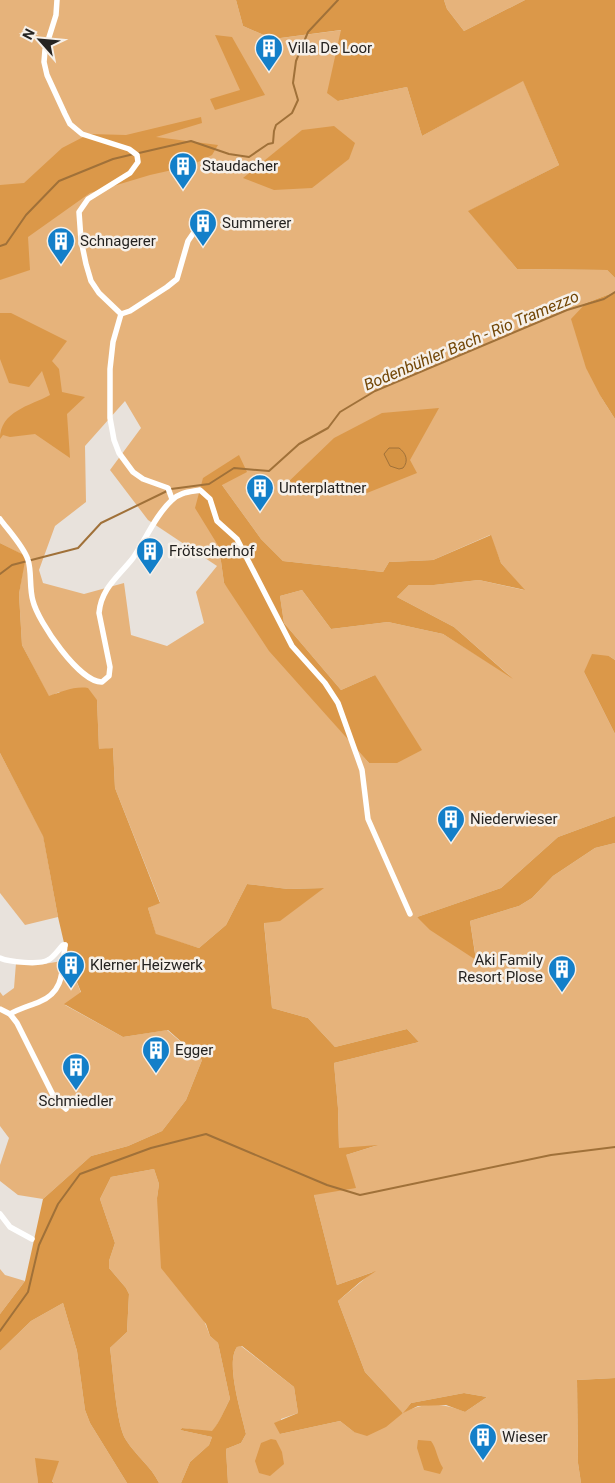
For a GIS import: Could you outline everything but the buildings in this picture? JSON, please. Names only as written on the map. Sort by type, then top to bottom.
[{"type":"street","points":[[57,0],[56,15],[45,50],[44,62],[47,75],[70,124],[82,134],[132,150],[137,155],[138,162],[130,172],[88,199],[79,212],[81,240],[91,281],[99,293],[121,314]]},
{"type":"street","points":[[121,314],[130,311],[168,287],[176,278],[188,241],[201,222]]},
{"type":"street","points":[[121,314],[113,342],[110,369],[110,418],[114,440],[119,453],[132,472],[143,479],[168,488],[172,497]]},
{"type":"street","points":[[0,519],[27,557],[30,565],[30,591],[33,604],[48,633],[86,675],[93,680],[102,682],[109,676],[110,667],[99,613],[101,599],[109,585],[134,556],[146,534],[172,497],[180,493],[200,490],[210,499],[217,520],[237,539],[292,646],[325,683],[338,703],[362,770],[368,820],[410,914]]},
{"type":"street","points":[[0,958],[7,961],[44,962],[51,958],[62,945],[65,945],[62,975],[55,992],[46,999],[10,1014]]},
{"type":"street","points":[[0,1009],[10,1014],[20,1028],[55,1099],[66,1109]]},
{"type":"street","points":[[0,1214],[10,1227],[32,1239]]},
{"type":"shaded area","points":[[0,0],[236,0],[243,26],[273,39],[342,30],[338,101],[407,87],[422,136],[523,80],[559,165],[469,211],[517,269],[607,270],[615,278],[615,292],[586,303],[601,397],[615,419],[615,660],[609,656],[584,672],[615,734],[615,816],[558,837],[501,888],[417,917],[476,959],[470,921],[519,906],[532,898],[553,876],[595,848],[615,843],[615,1378],[577,1380],[578,1463],[581,1483],[228,1483],[226,1449],[241,1443],[246,1434],[234,1377],[234,1355],[237,1347],[241,1346],[294,1387],[298,1413],[281,1419],[280,1434],[340,1421],[354,1432],[403,1413],[365,1372],[338,1301],[373,1272],[337,1285],[314,1195],[346,1155],[375,1146],[339,1149],[334,1063],[419,1042],[407,1029],[335,1047],[308,1018],[272,1008],[264,922],[323,888],[288,889],[247,884],[226,925],[199,948],[156,935],[148,908],[160,902],[115,788],[113,748],[99,750],[97,700],[59,692],[49,697],[22,645],[19,594],[25,556],[0,543]],"holes":[[[125,401],[141,428],[110,470],[148,520],[217,566],[196,592],[204,623],[167,646],[131,635],[124,583],[84,594],[43,583],[39,570],[55,526],[86,502],[85,446]],[[204,478],[222,485],[261,539],[283,561],[383,572],[389,562],[433,560],[490,535],[501,563],[524,590],[479,580],[434,585],[409,585],[397,597],[454,627],[510,676],[443,634],[388,622],[331,629],[302,590],[280,596],[284,623],[341,690],[375,675],[369,763],[334,723],[224,583],[219,547]],[[464,1393],[487,1397],[465,1412],[441,1405],[427,1405],[404,1412],[411,1403]]]},
{"type":"shaded area","points":[[236,0],[444,0],[447,9],[464,31],[525,0],[615,0],[615,278],[607,270],[517,269],[468,211],[559,165],[523,81],[422,136],[407,87],[338,101],[327,93],[341,30],[273,39],[243,26]]},
{"type":"shaded area","points":[[444,0],[525,0],[464,31],[447,9]]},
{"type":"shaded area","points":[[215,35],[232,37],[265,95],[215,110],[210,99],[240,90]]},
{"type":"shaded area","points":[[201,117],[202,123],[156,137],[218,145],[212,155],[190,166],[150,175],[90,193],[28,237],[30,270],[0,280],[0,185],[24,183],[62,148],[89,134],[126,135]]},
{"type":"shaded area","points":[[334,126],[355,143],[349,159],[312,188],[274,190],[243,178],[302,130]]},
{"type":"shaded area","points":[[615,292],[615,419],[586,368],[571,319],[586,303]]},
{"type":"shaded area","points":[[0,313],[11,313],[67,341],[52,361],[59,369],[62,392],[85,397],[67,414],[70,458],[35,434],[10,437],[3,435],[0,439],[1,430],[11,416],[25,406],[50,395],[42,371],[29,387],[9,383],[0,359]]},
{"type":"shaded area","points":[[439,408],[410,460],[417,473],[367,493],[283,487],[334,438],[382,413]]},
{"type":"shaded area","points":[[389,448],[399,448],[403,452],[406,460],[403,468],[399,469],[390,466],[384,454]]},
{"type":"shaded area","points":[[239,455],[247,472],[222,485],[261,539],[283,561],[383,572],[389,562],[433,560],[491,535],[501,563],[525,590],[479,580],[434,585],[409,585],[397,597],[454,627],[513,679],[443,634],[388,622],[331,629],[302,590],[280,596],[284,623],[341,690],[375,675],[422,750],[397,763],[369,763],[269,651],[224,583],[219,547],[195,508],[203,478]]},
{"type":"shaded area","points":[[0,543],[26,556],[19,594],[22,645],[49,696],[63,691],[88,688],[97,700],[99,749],[113,748],[115,788],[160,903],[148,908],[156,934],[199,948],[226,925],[247,884],[288,889],[324,888],[280,921],[264,923],[272,1008],[308,1018],[335,1047],[407,1029],[419,1042],[334,1063],[339,1148],[378,1145],[346,1155],[356,1188],[314,1195],[337,1285],[376,1271],[338,1301],[365,1372],[403,1413],[386,1427],[367,1436],[354,1432],[340,1421],[280,1434],[274,1423],[298,1413],[294,1387],[242,1346],[237,1347],[233,1365],[234,1377],[246,1434],[241,1443],[226,1449],[228,1483],[181,1483],[190,1462],[209,1445],[212,1437],[180,1430],[182,1428],[212,1431],[220,1420],[230,1399],[218,1343],[210,1336],[206,1324],[161,1268],[157,1198],[159,1184],[154,1169],[111,1177],[100,1199],[115,1243],[109,1261],[109,1268],[129,1294],[127,1332],[110,1348],[120,1422],[126,1440],[152,1471],[159,1483],[127,1483],[90,1423],[85,1410],[77,1351],[63,1303],[31,1321],[0,1351],[0,1314],[25,1281],[43,1199],[91,1156],[128,1146],[162,1131],[186,1100],[202,1060],[168,1030],[123,1037],[64,1004],[81,992],[68,960],[43,836],[0,753]]},
{"type":"shaded area","points":[[592,654],[609,656],[615,660],[615,734],[584,672]]},
{"type":"shaded area","points":[[0,753],[43,835],[58,917],[25,925],[0,893]]},
{"type":"shaded area","points":[[615,816],[615,843],[595,848],[553,876],[532,898],[519,906],[470,921],[476,960],[430,930],[417,917],[501,888],[558,837]]},
{"type":"shaded area","points":[[68,960],[81,993],[65,1005],[123,1037],[167,1030],[202,1060],[186,1100],[162,1131],[128,1146],[91,1156],[43,1199],[18,1195],[0,1181],[0,1165],[9,1138],[0,1126],[0,992],[3,996],[14,988],[16,963],[44,964]]},
{"type":"shaded area","points":[[154,1169],[159,1184],[157,1198],[210,1336],[218,1343],[230,1399],[212,1432],[182,1428],[180,1430],[212,1437],[209,1445],[190,1462],[181,1483],[159,1483],[152,1471],[126,1440],[117,1410],[110,1348],[127,1332],[129,1294],[109,1268],[109,1261],[115,1243],[100,1199],[111,1177]]},
{"type":"shaded area","points":[[0,1269],[5,1275],[25,1281],[0,1314]]},
{"type":"shaded area","points":[[63,1303],[77,1351],[85,1410],[90,1423],[127,1483],[54,1483],[36,1458],[38,1483],[0,1483],[0,1351],[31,1321]]},
{"type":"shaded area","points":[[615,1378],[615,1483],[581,1483],[578,1463],[577,1380]]},
{"type":"shaded area","points":[[464,1393],[487,1397],[465,1412],[446,1405],[418,1406],[403,1413],[411,1403]]},
{"type":"shaded area","points":[[271,1439],[276,1440],[282,1452],[284,1464],[270,1476],[259,1473],[255,1461],[261,1443]]},
{"type":"shaded area","points":[[418,1440],[431,1441],[435,1447],[443,1468],[440,1474],[424,1470],[417,1448]]},
{"type":"shaded area","points":[[35,1458],[59,1461],[52,1481],[54,1483],[38,1483]]},
{"type":"waterway","points":[[139,153],[191,141],[229,154],[249,157],[268,144],[273,143],[276,125],[292,113],[298,100],[293,83],[296,61],[308,32],[338,0]]},
{"type":"waterway","points":[[0,246],[6,244],[26,215],[59,181],[113,159],[134,154]]},
{"type":"waterway","name":"Bodenbühler Bach - Rio Tramezzo","points":[[171,489],[209,484],[234,468],[269,471],[299,444],[328,428],[340,412],[375,391],[567,310],[604,299],[615,292]]},
{"type":"waterway","name":"Bodenbühler Bach - Rio Tramezzo","points":[[0,574],[12,565],[78,548],[101,523],[167,491]]},
{"type":"waterway","points":[[0,1331],[28,1292],[39,1245],[58,1204],[80,1174],[151,1148],[206,1134],[327,1185],[360,1195],[551,1155],[615,1147]]},
{"type":"place","name":"Villa De Loor","points":[[269,72]]},
{"type":"place","name":"Staudacher","points":[[183,190]]},
{"type":"place","name":"Summerer","points":[[203,247]]},
{"type":"place","name":"Schnagerer","points":[[61,265]]},
{"type":"place","name":"Unterplattner","points":[[260,512]]},
{"type":"place","name":"Frötscherhof","points":[[150,575]]},
{"type":"place","name":"Niederwieser","points":[[451,843]]},
{"type":"place","name":"Klerner Heizwerk","points":[[71,989]]},
{"type":"place","name":"Aki Family Resort Plose","points":[[562,993]]},
{"type":"place","name":"Egger","points":[[156,1074]]},
{"type":"place","name":"Schmiedler","points":[[76,1091]]},
{"type":"place","name":"Wieser","points":[[483,1461]]}]
